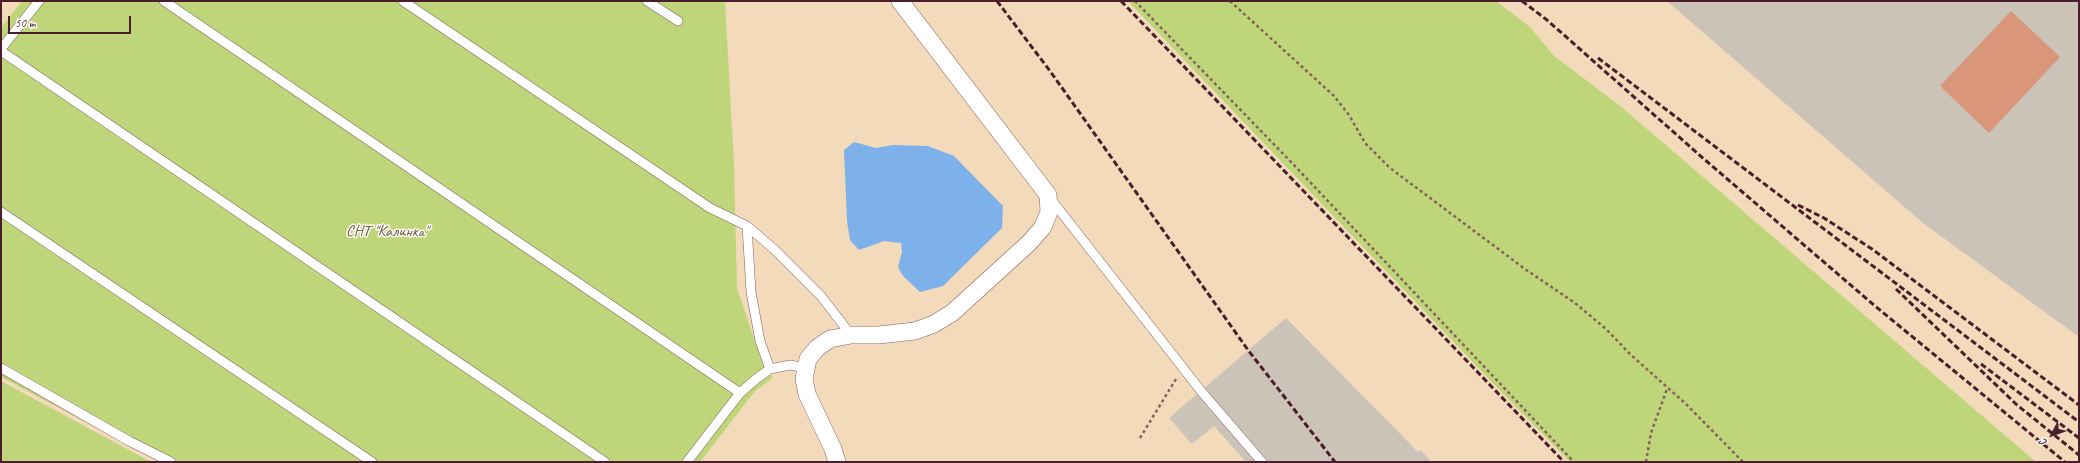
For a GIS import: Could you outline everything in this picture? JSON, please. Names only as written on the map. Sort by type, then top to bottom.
[{"type":"street","points":[[837,462],[833,449],[807,394],[804,379],[808,359],[817,348],[830,339],[851,335],[879,335],[915,331],[934,324],[952,313],[1029,243],[1043,227],[1049,212],[1048,196],[900,1]]},
{"type":"lane","points":[[39,1],[1,50],[605,462]]},
{"type":"lane","points":[[164,1],[740,393]]},
{"type":"lane","points":[[403,1],[710,208],[747,226],[775,250],[821,296],[851,335]]},
{"type":"lane","points":[[647,1],[678,21]]},
{"type":"lane","points":[[1048,196],[1183,368],[1262,462]]},
{"type":"lane","points":[[1,212],[372,462]]},
{"type":"lane","points":[[747,226],[751,292],[760,341],[770,369]]},
{"type":"lane","points":[[687,462],[740,393],[770,369],[790,365],[806,368]]},
{"type":"lane","points":[[1,368],[129,441],[171,462]]},
{"type":"path","points":[[1135,1],[1293,164],[1574,462]]},
{"type":"path","points":[[1230,1],[1334,96],[1350,115],[1365,143],[1390,168],[1524,269],[1575,303],[1606,329],[1667,389],[1686,404],[1743,462]]},
{"type":"path","points":[[1140,438],[1183,368]]},
{"type":"path","points":[[1646,462],[1651,433],[1667,389]]},
{"type":"shaded area","points":[[1667,1],[2079,1],[2079,337],[1923,223]]},
{"type":"shaded area","points":[[1286,318],[1418,452],[1420,450],[1432,462],[1246,462],[1214,426],[1192,444],[1169,418]]},
{"type":"green space","name":"СНТ \"Калинка\"","points":[[22,1],[725,1],[734,165],[737,288],[760,356],[773,378],[755,391],[700,462],[160,462],[1,377],[1,28]]},
{"type":"green space","points":[[1128,1],[1496,1],[1530,27],[1554,56],[1619,105],[2036,462],[1570,462]]},
{"type":"green space","points":[[1,381],[114,442],[151,462],[1,462]]},
{"type":"water","points":[[854,142],[876,148],[893,145],[928,146],[954,156],[1003,206],[1002,228],[943,286],[920,292],[903,276],[898,267],[902,252],[901,243],[884,241],[859,250],[850,240],[847,221],[844,150]]},
{"type":"building","points":[[2011,11],[2060,57],[1989,133],[1940,86]]},
{"type":"railway","points":[[997,1],[1050,71],[1248,350],[1335,462]]},
{"type":"railway","points":[[1121,1],[1564,462]]},
{"type":"railway","points":[[1522,1],[1547,20],[1704,159],[1875,306],[2065,462]]},
{"type":"railway","points":[[1598,58],[2079,422]]},
{"type":"railway","points":[[1798,205],[1824,218],[1872,249],[2079,405]]},
{"type":"railway","points":[[1896,289],[2017,405],[2079,455]]},
{"type":"railway","points":[[1981,364],[2079,438]]}]
